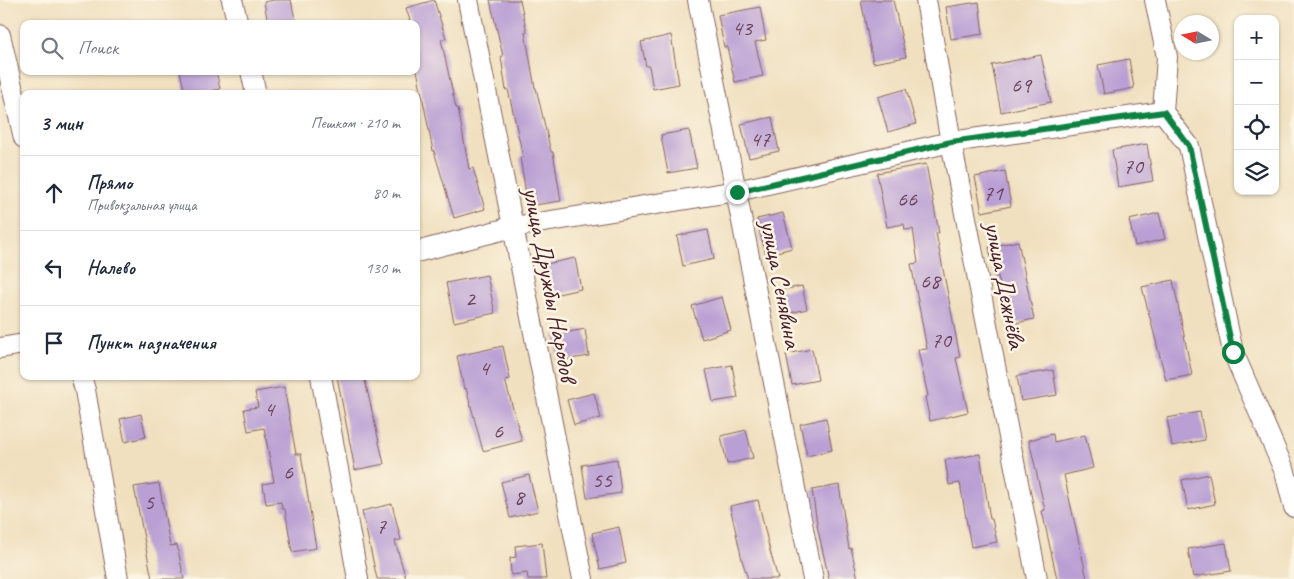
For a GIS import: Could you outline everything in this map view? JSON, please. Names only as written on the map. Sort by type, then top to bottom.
[{"type":"street","points":[[232,0],[237,20]]},
{"type":"street","name":"улица Дружбы Народов","points":[[468,0],[583,579]]},
{"type":"street","name":"улица Сенявина","points":[[698,0],[813,579]]},
{"type":"street","name":"улица Дежнёва","points":[[926,0],[951,142],[1037,579]]},
{"type":"street","points":[[1155,0],[1167,57],[1164,112],[1189,146],[1233,352],[1285,472],[1294,507]]},
{"type":"street","points":[[0,35],[20,121]]},
{"type":"street","points":[[251,75],[255,90]]},
{"type":"street","points":[[420,251],[513,227],[737,192],[951,142],[1164,112]]},
{"type":"street","points":[[0,348],[20,345]]},
{"type":"street","points":[[82,380],[118,579]]},
{"type":"street","points":[[322,380],[358,579]]},
{"type":"building","points":[[291,0],[295,20],[267,20],[264,2]]},
{"type":"building","points":[[434,0],[446,38],[441,39],[456,108],[458,108],[469,169],[473,168],[485,209],[454,218],[433,151],[418,75],[420,75],[420,20],[410,20],[406,8]]},
{"type":"building","points":[[490,0],[520,0],[527,32],[525,32],[535,88],[551,152],[553,152],[561,201],[528,206],[520,157],[523,157],[508,89],[506,90],[501,57],[503,56]]},
{"type":"building","points":[[861,0],[893,0],[906,57],[873,63]]},
{"type":"building","points":[[979,2],[983,34],[951,39],[946,7]]},
{"type":"building","points":[[760,7],[766,40],[755,42],[763,76],[735,82],[727,47],[724,47],[718,15]]},
{"type":"building","points":[[671,35],[679,84],[653,89],[649,66],[646,66],[641,42]]},
{"type":"building","points":[[1041,55],[1051,102],[1001,112],[992,65]]},
{"type":"building","points":[[1129,59],[1134,88],[1104,94],[1098,65]]},
{"type":"building","points":[[181,75],[217,75],[220,89],[184,90]]},
{"type":"building","points":[[906,89],[916,124],[888,132],[878,97]]},
{"type":"building","points":[[772,117],[779,151],[749,158],[741,124]]},
{"type":"building","points":[[689,130],[697,168],[668,173],[661,135]]},
{"type":"building","points":[[1147,144],[1153,181],[1118,187],[1112,150]]},
{"type":"building","points":[[926,164],[939,233],[936,233],[960,357],[956,358],[968,412],[930,421],[925,397],[928,396],[918,350],[927,349],[911,264],[918,263],[913,229],[905,230],[904,224],[887,227],[877,173]]},
{"type":"building","points":[[1005,171],[1011,206],[982,212],[975,177]]},
{"type":"building","points":[[783,213],[792,248],[766,255],[757,219]]},
{"type":"building","points":[[1159,213],[1165,239],[1135,246],[1129,220]]},
{"type":"building","points":[[708,230],[714,259],[683,266],[677,236]]},
{"type":"building","points":[[1018,241],[1034,319],[1008,325],[998,276],[995,277],[989,247]]},
{"type":"building","points":[[575,258],[581,289],[549,296],[542,265]]},
{"type":"building","points":[[487,275],[495,313],[454,322],[446,283]]},
{"type":"building","points":[[1173,280],[1192,375],[1166,380],[1142,287]]},
{"type":"building","points":[[802,286],[807,309],[782,315],[777,291]]},
{"type":"building","points":[[722,297],[731,330],[702,339],[692,306]]},
{"type":"building","points":[[585,329],[589,356],[558,361],[554,335]]},
{"type":"building","points":[[503,346],[510,379],[505,380],[522,441],[483,451],[466,388],[464,389],[457,356]]},
{"type":"building","points":[[812,349],[818,380],[792,385],[786,354]]},
{"type":"building","points":[[732,365],[738,398],[713,402],[706,370]]},
{"type":"building","points":[[1053,370],[1057,395],[1021,401],[1017,376]]},
{"type":"building","points":[[338,380],[365,380],[384,464],[355,470]]},
{"type":"building","points":[[284,387],[296,454],[301,454],[316,548],[292,552],[285,509],[282,509],[281,502],[266,504],[263,484],[274,482],[264,428],[248,431],[244,409],[258,407],[255,392]]},
{"type":"building","points":[[594,393],[601,418],[574,425],[567,400]]},
{"type":"building","points":[[1200,412],[1205,440],[1172,446],[1167,418]]},
{"type":"building","points":[[141,414],[146,437],[125,442],[120,419]]},
{"type":"building","points":[[826,418],[832,450],[807,456],[800,424]]},
{"type":"building","points":[[746,430],[753,458],[727,464],[721,436]]},
{"type":"building","points":[[1053,434],[1054,442],[1085,435],[1093,468],[1064,475],[1087,579],[1057,579],[1042,511],[1045,510],[1029,440]]},
{"type":"building","points":[[980,454],[990,519],[992,519],[997,542],[971,547],[960,483],[949,485],[945,460]]},
{"type":"building","points":[[617,459],[621,493],[587,498],[582,465]]},
{"type":"building","points":[[1209,474],[1215,504],[1188,510],[1182,480]]},
{"type":"building","points":[[529,475],[538,511],[510,518],[501,482]]},
{"type":"building","points":[[159,483],[170,546],[177,545],[184,579],[152,579],[134,487]]},
{"type":"building","points":[[839,485],[849,549],[851,548],[858,579],[829,579],[818,530],[812,490]]},
{"type":"building","points":[[758,500],[778,579],[748,579],[742,560],[730,506]]},
{"type":"building","points":[[392,504],[401,540],[395,541],[406,579],[377,579],[362,511]]},
{"type":"building","points":[[619,527],[626,563],[600,569],[592,533]]},
{"type":"building","points":[[542,543],[546,579],[528,579],[527,573],[511,575],[510,558],[516,557],[515,546]]},
{"type":"building","points":[[1226,543],[1231,571],[1193,577],[1188,549]]},
{"type":"route","points":[[737,192],[951,142],[1164,112],[1189,146],[1233,352]]}]
